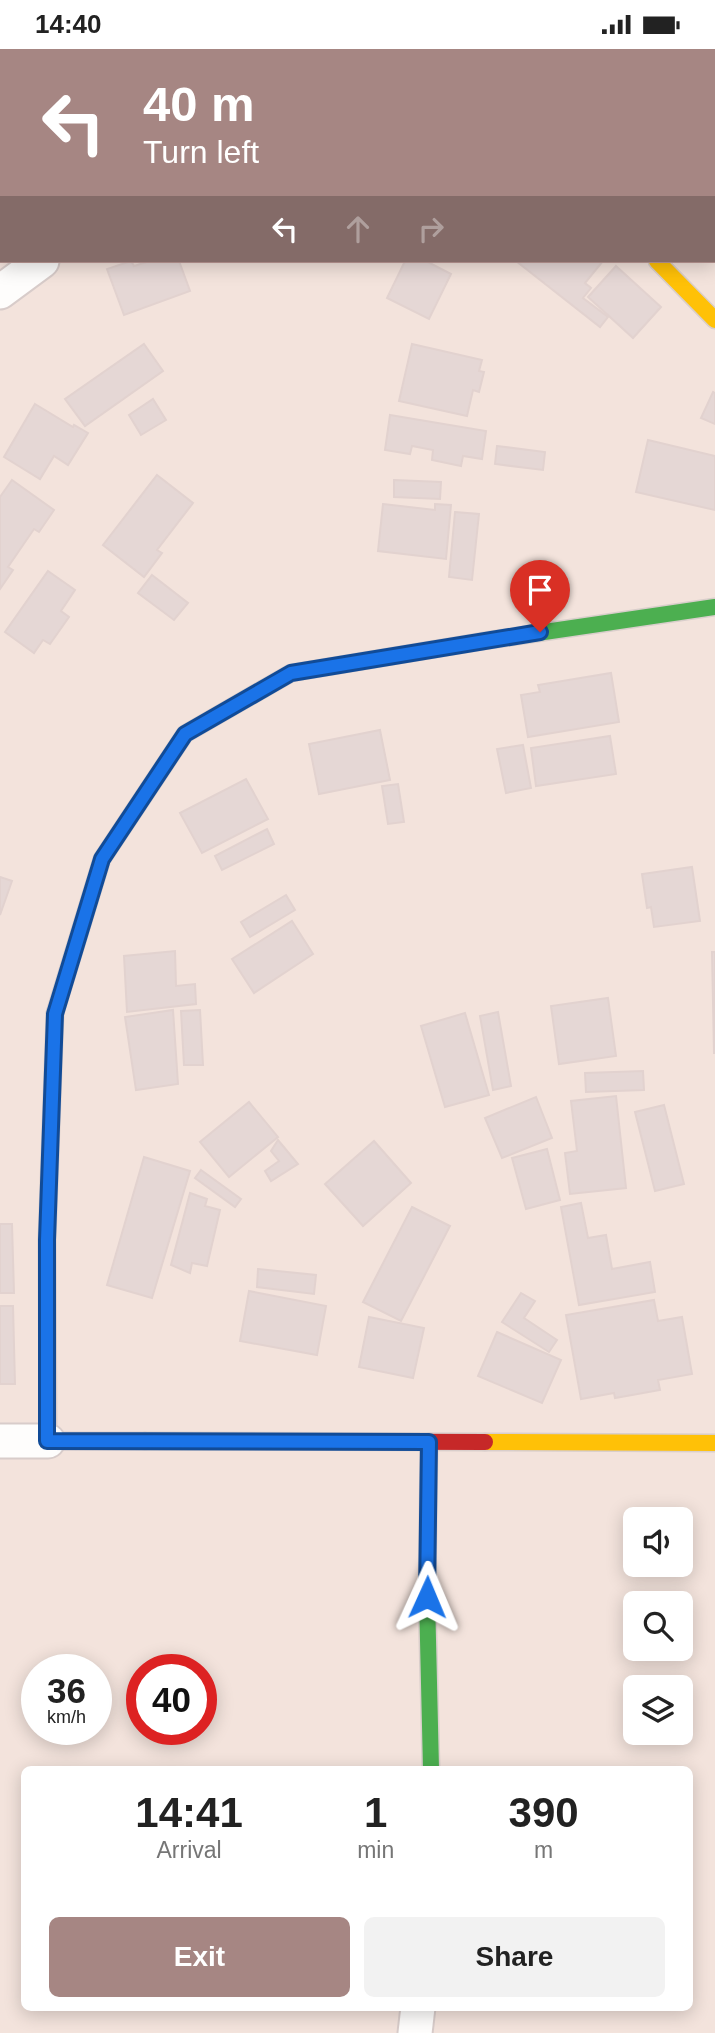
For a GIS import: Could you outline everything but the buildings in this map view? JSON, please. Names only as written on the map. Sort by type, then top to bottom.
[{"type":"street","points":[[0,292],[39,263]]},
{"type":"street","points":[[659,263],[715,320]]},
{"type":"street","points":[[47,1441],[47,1240],[55,1014],[102,859],[185,734],[291,673],[715,607]]},
{"type":"street","points":[[0,1441],[715,1443]]},
{"type":"street","points":[[429,1442],[427,1597],[430,1766]]},
{"type":"street","points":[[415,2033],[418,2011]]},
{"type":"shaded area","points":[[0,263],[715,263],[715,2033],[0,2033]]},
{"type":"traffic: fast","points":[[263,689],[291,673],[715,607]]},
{"type":"traffic: fast","points":[[55,1013],[47,1240],[48,1441],[145,1441]]},
{"type":"traffic: fast","points":[[429,1442],[427,1597],[431,1766]]},
{"type":"traffic: slow","points":[[659,263],[715,320]]},
{"type":"traffic: slow","points":[[55,1013],[102,859],[185,734],[263,689]]},
{"type":"traffic: slow","points":[[485,1442],[715,1443]]},
{"type":"traffic: jam","points":[[145,1441],[485,1442]]},
{"type":"route","points":[[427,1597],[429,1442],[47,1441],[47,1240],[55,1014],[102,859],[185,734],[291,673],[540,632]]}]
